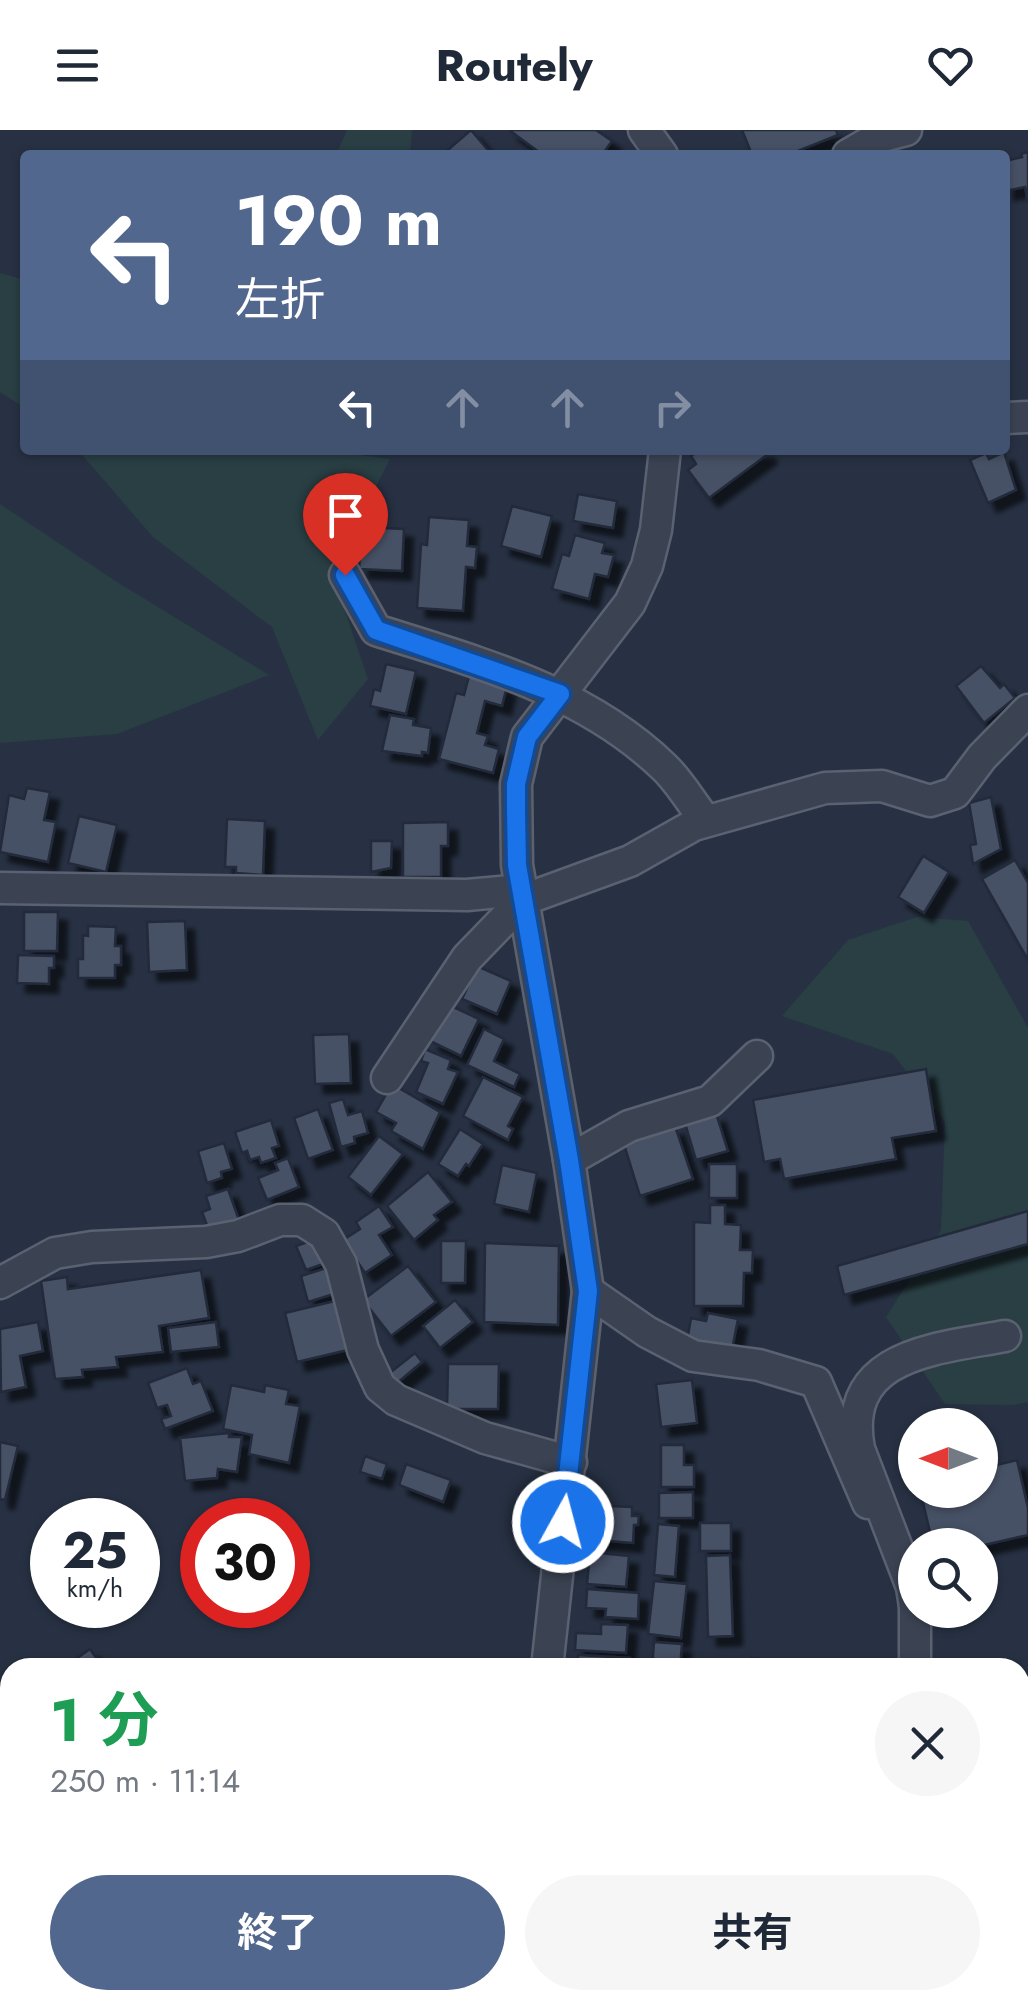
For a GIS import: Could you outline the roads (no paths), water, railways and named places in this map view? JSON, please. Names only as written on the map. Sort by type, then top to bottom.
[{"type":"street","points":[[857,150],[879,137],[906,130]]},
{"type":"street","points":[[548,1658],[588,1291],[517,865],[516,784],[527,737],[630,603],[647,566],[666,455]]},
{"type":"street","points":[[345,575],[376,630],[560,694],[615,726],[666,769],[706,822]]},
{"type":"street","points":[[0,888],[522,895],[630,861],[694,825],[825,788],[882,786],[930,802],[955,793],[982,757],[1028,710]]},
{"type":"street","points":[[387,1078],[467,958],[522,895]]},
{"type":"street","points":[[569,1160],[629,1126],[710,1101],[757,1056]]},
{"type":"street","points":[[0,1283],[54,1253],[92,1247],[206,1242],[238,1236],[280,1220],[302,1220],[324,1234],[341,1264],[363,1350],[380,1387],[396,1400],[485,1438],[571,1462]]},
{"type":"street","points":[[588,1291],[647,1332],[693,1356],[759,1365],[816,1382],[868,1502],[878,1499]]},
{"type":"street","points":[[898,1551],[859,1448],[855,1426],[859,1400],[871,1381],[894,1362],[923,1352],[1005,1336]]},
{"type":"street","points":[[915,1628],[915,1658]]}]
